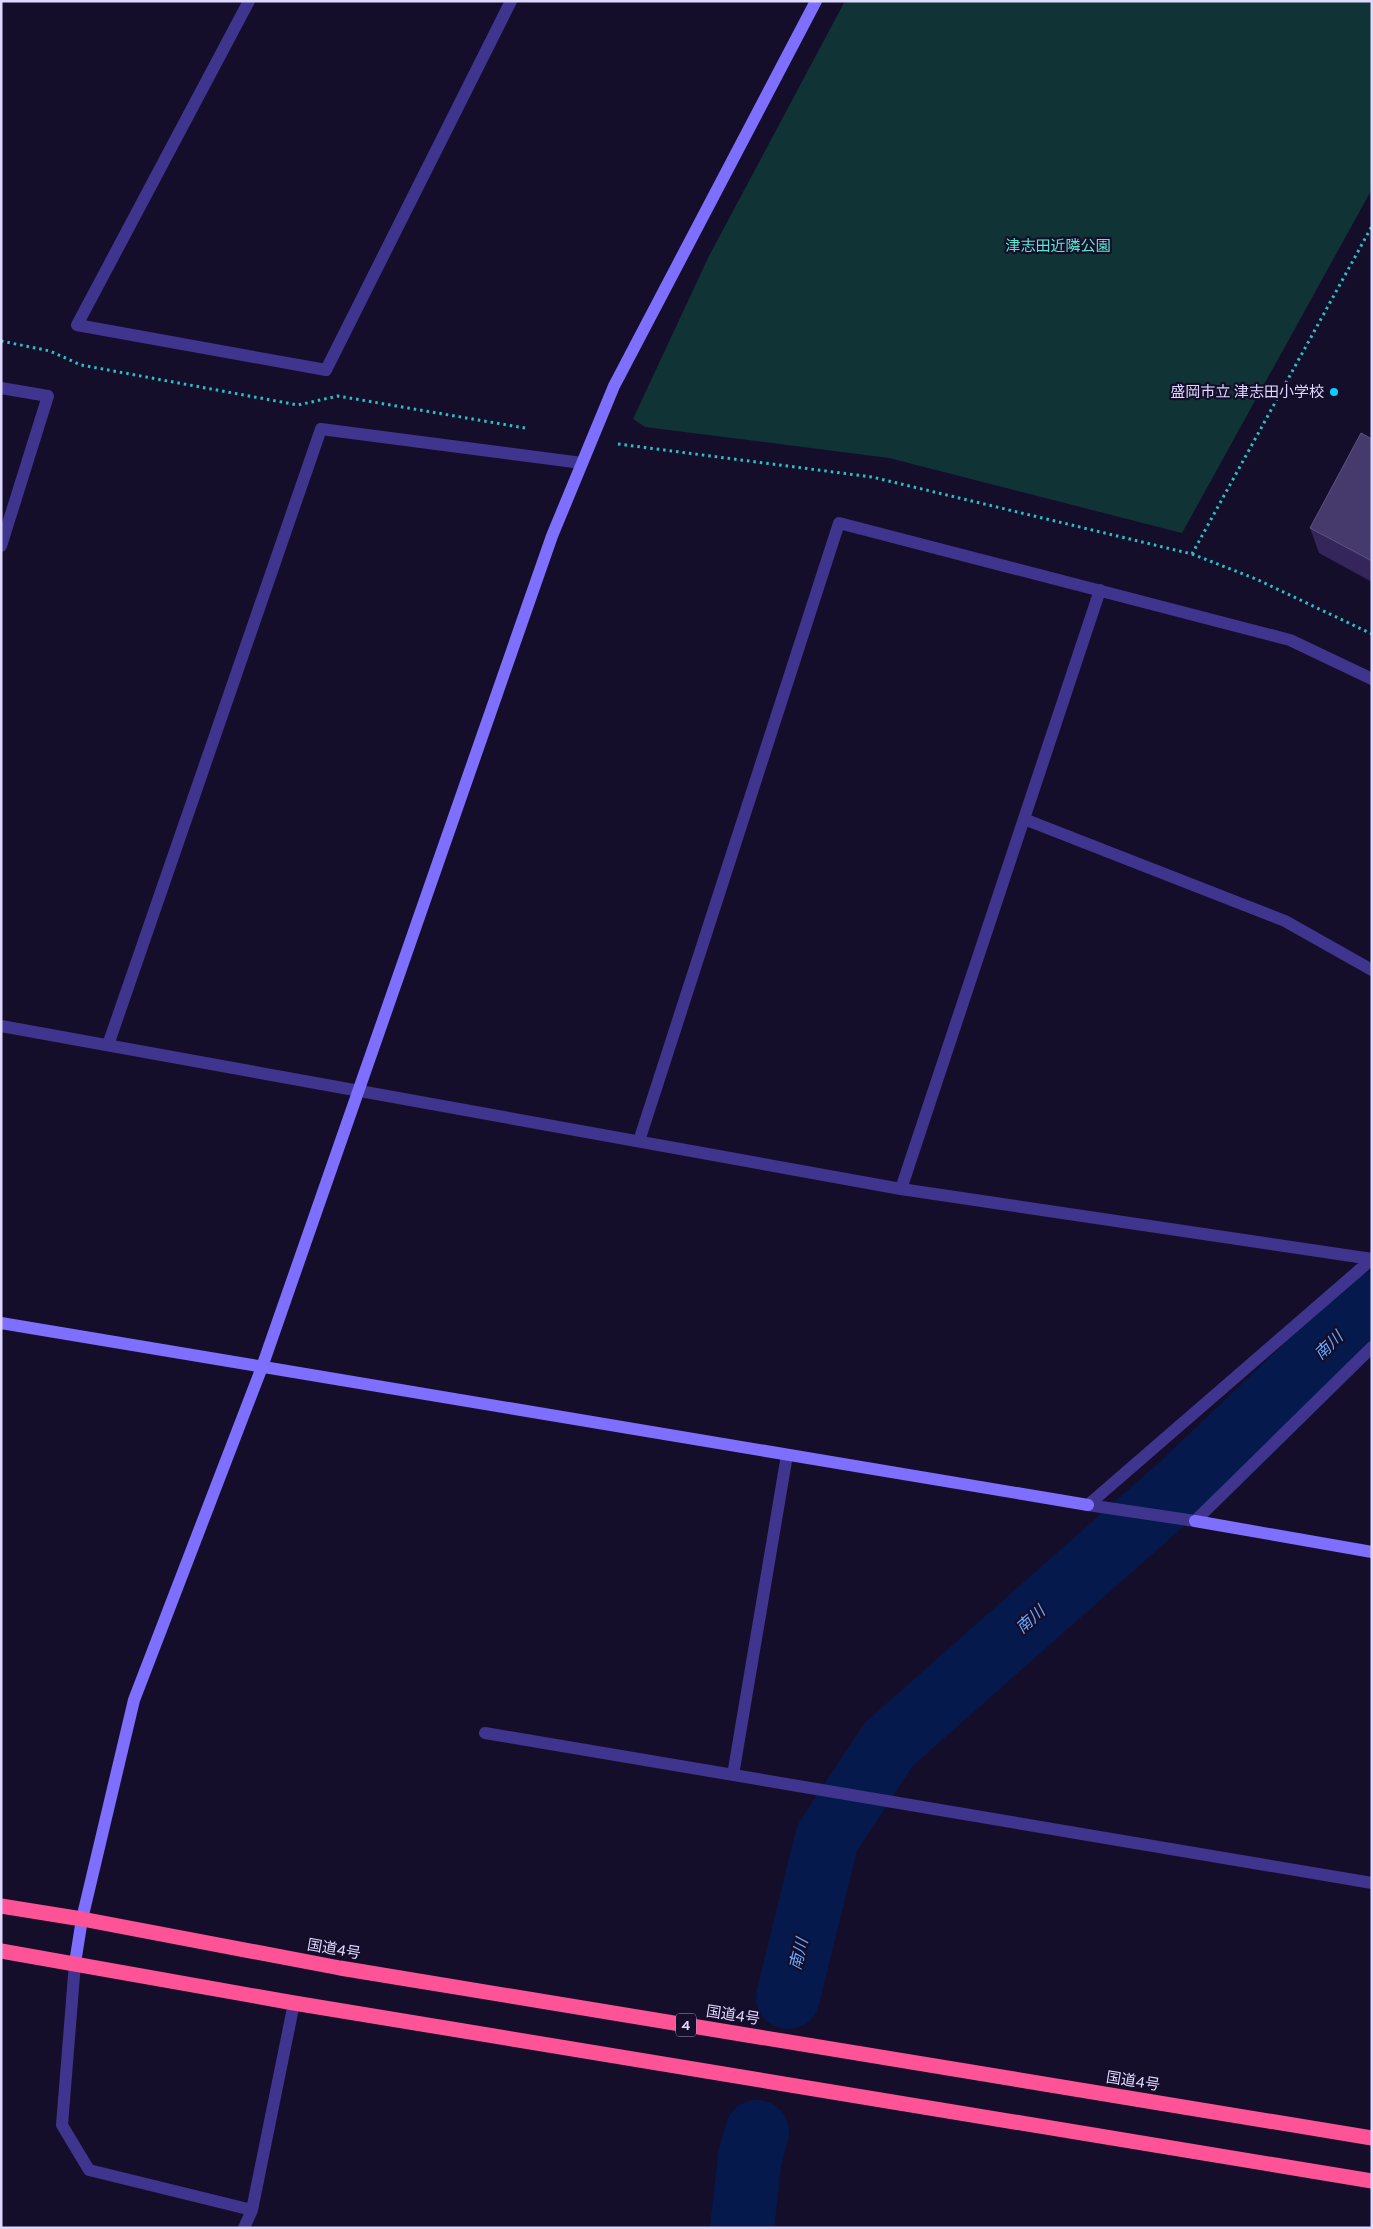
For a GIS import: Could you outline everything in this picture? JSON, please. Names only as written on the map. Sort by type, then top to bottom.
[{"type":"highway","name":"国道4号","points":[[1,1906],[82,1919],[340,1968],[1372,2138]]},
{"type":"highway","points":[[1,1951],[294,2003],[1372,2180]]},
{"type":"street","points":[[249,1],[77,325],[326,370],[511,1]]},
{"type":"street","points":[[252,2210],[89,2170],[62,2125],[75,1963],[82,1919],[134,1700],[262,1367],[552,536],[614,386],[816,1]]},
{"type":"street","points":[[1,388],[48,396],[1,546]]},
{"type":"street","points":[[108,1045],[321,429],[582,463]]},
{"type":"street","points":[[639,1141],[839,523],[1290,640],[1372,679]]},
{"type":"street","points":[[901,1188],[1100,590]]},
{"type":"street","points":[[1024,819],[1285,921],[1372,970]]},
{"type":"street","points":[[1,1026],[901,1188],[1372,1259]]},
{"type":"street","points":[[1088,1505],[1372,1259]]},
{"type":"street","points":[[1,1323],[1372,1552]]},
{"type":"street","points":[[1195,1521],[1372,1347]]},
{"type":"street","points":[[733,1775],[787,1455]]},
{"type":"street","points":[[485,1733],[832,1790],[1372,1883]]},
{"type":"street","points":[[244,2228],[252,2210],[294,2003]]},
{"type":"path","points":[[1192,554],[1372,226]]},
{"type":"path","points":[[1,341],[50,351],[81,365],[298,405],[338,396],[530,429]]},
{"type":"path","points":[[592,439],[625,446],[872,477],[1192,554],[1256,579],[1372,634]]},
{"type":"green space","name":"津志田近隣公園","points":[[845,1],[1372,1],[1372,189],[1182,533],[889,458],[645,427],[633,419],[709,256]]},
{"type":"building","points":[[1361,433],[1372,439],[1372,561],[1310,528]]},
{"type":"waterway","name":"南川","points":[[788,1997],[827,1838],[889,1744],[1182,1485],[1372,1304]]},
{"type":"waterway","name":"南川","points":[[742,2228],[750,2157],[757,2132]]},
{"type":"place","name":"盛岡市立 津志田小学校","points":[[1334,392]]}]
